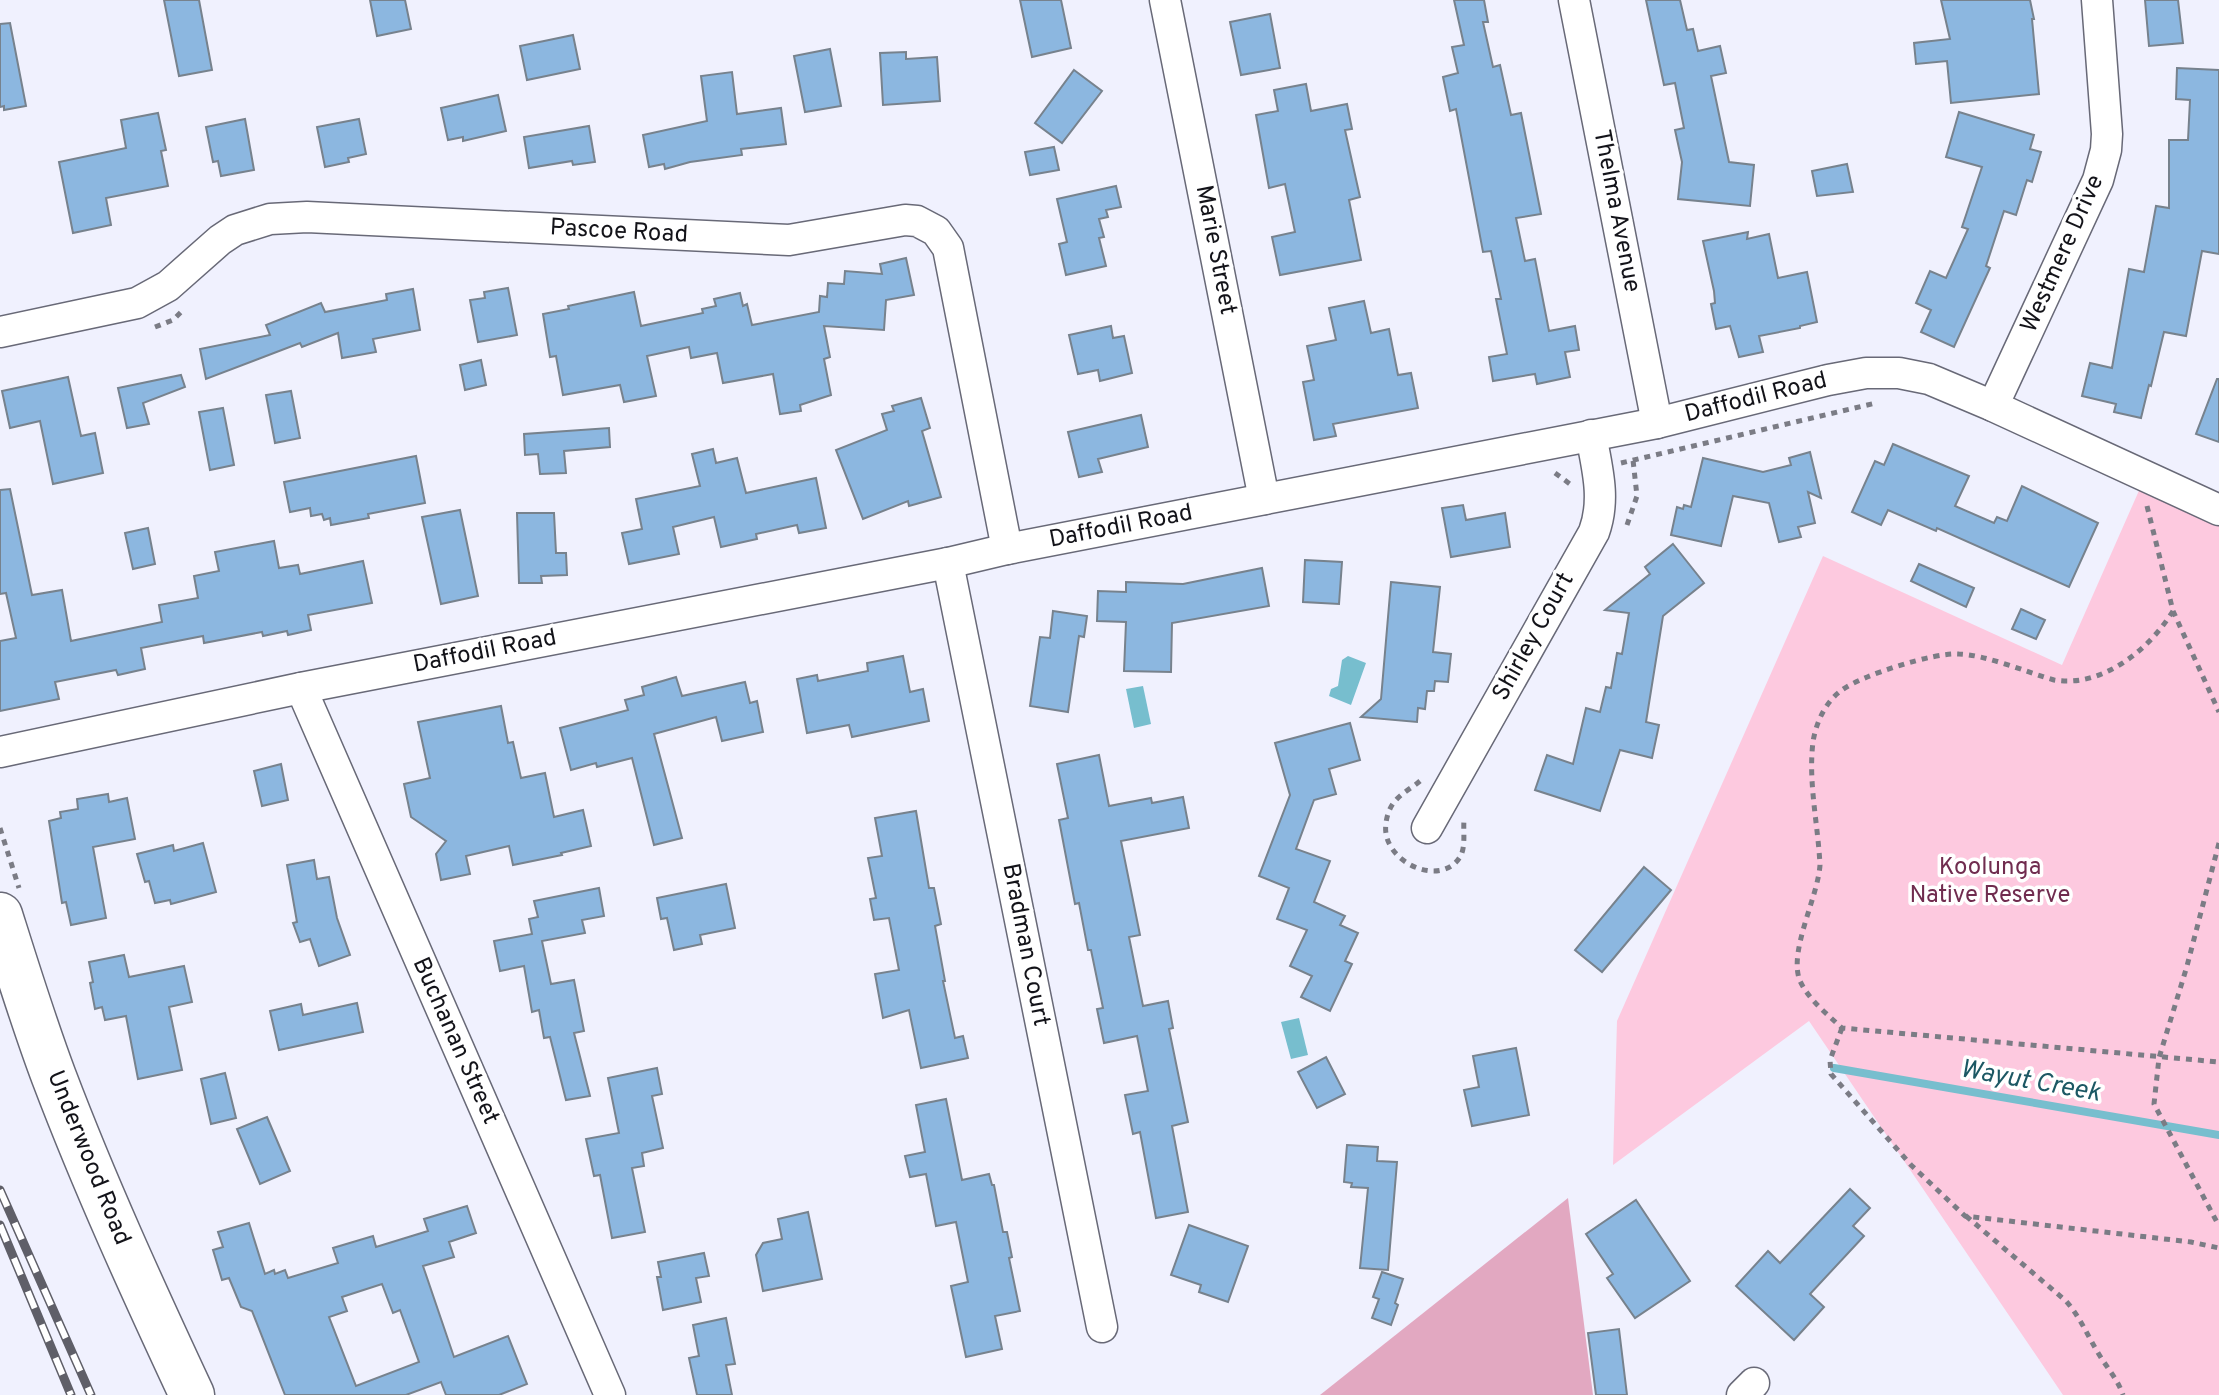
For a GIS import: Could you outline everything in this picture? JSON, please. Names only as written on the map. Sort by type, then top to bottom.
[{"type":"main road","name":"Underwood Road","points":[[0,915],[53,1073],[81,1145],[125,1252],[192,1395]]},
{"type":"street","name":"Marie Street","points":[[1165,0],[1264,499]]},
{"type":"street","name":"Thelma Avenue","points":[[1574,0],[1657,423]]},
{"type":"street","name":"Westmere Drive","points":[[1993,406],[2103,165],[2107,134],[2097,0]]},
{"type":"street","name":"Pascoe Road","points":[[0,332],[137,303],[168,286],[235,230],[279,218],[789,240],[892,221],[917,221],[936,231],[948,248],[1007,549]]},
{"type":"street","name":"Daffodil Road","points":[[0,752],[301,688],[1657,423],[1866,373],[1899,373],[1929,379],[2219,510]]},
{"type":"street","name":"Shirley Court","points":[[1427,828],[1594,532],[1601,495],[1591,435]]},
{"type":"street","name":"Bradman Court","points":[[948,563],[1102,1327]]},
{"type":"street","name":"Buchanan Street","points":[[301,688],[610,1395]]},
{"type":"path","points":[[155,327],[173,320],[190,302]]},
{"type":"path","points":[[1633,460],[1888,400]]},
{"type":"path","points":[[2147,506],[2173,611],[2219,712]]},
{"type":"path","points":[[2173,611],[2143,649],[2084,680],[2065,682],[1971,655],[1943,655],[1887,670],[1843,689],[1827,705],[1813,740],[1819,880],[1801,938],[1796,966],[1800,980],[1813,1001],[1842,1028],[2219,1062]]},
{"type":"path","points":[[2219,843],[2159,1058],[2154,1104],[2219,1226]]},
{"type":"path","points":[[1842,1028],[1830,1060],[1831,1074],[1911,1165],[1965,1216],[2066,1301],[2085,1325],[2123,1395]]},
{"type":"path","points":[[1965,1216],[2191,1242],[2219,1248]]},
{"type":"green space","name":"Koolunga Native Reserve","points":[[2145,477],[2219,510],[2219,1395],[2063,1395],[1809,1021],[1613,1165],[1617,1021],[1823,556],[2062,665]]},
{"type":"shaded area","points":[[1568,1198],[1593,1395],[1320,1395]]},
{"type":"water","points":[[1348,656],[1366,663],[1351,705],[1329,696],[1331,689],[1338,686],[1342,660]]},
{"type":"water","points":[[1143,686],[1151,724],[1134,728],[1126,689]]},
{"type":"water","points":[[1299,1018],[1308,1055],[1291,1059],[1281,1022]]},
{"type":"building","points":[[164,0],[199,0],[212,70],[179,76]]},
{"type":"building","points":[[370,0],[405,0],[411,29],[377,36]]},
{"type":"building","points":[[1020,0],[1061,0],[1071,48],[1032,57]]},
{"type":"building","points":[[1454,0],[1484,0],[1488,22],[1483,22],[1493,67],[1500,65],[1511,115],[1521,113],[1541,214],[1516,218],[1525,261],[1535,259],[1549,331],[1575,326],[1579,350],[1565,352],[1570,377],[1537,384],[1535,374],[1493,381],[1489,357],[1507,354],[1496,299],[1501,299],[1491,251],[1483,252],[1456,109],[1450,111],[1443,77],[1458,73],[1452,47],[1464,45]]},
{"type":"building","points":[[1646,0],[1680,0],[1687,30],[1693,29],[1698,51],[1720,46],[1726,73],[1711,76],[1729,162],[1754,165],[1750,206],[1678,199],[1682,162],[1675,130],[1684,128],[1675,83],[1664,85]]},
{"type":"building","points":[[1941,0],[2030,0],[2039,94],[1951,103],[1947,61],[1916,64],[1914,43],[1950,39]]},
{"type":"building","points":[[2145,0],[2178,0],[2183,43],[2149,46]]},
{"type":"building","points":[[1270,14],[1280,68],[1241,75],[1230,22]]},
{"type":"building","points":[[10,23],[26,106],[4,110],[4,106],[0,107],[0,24]]},
{"type":"building","points":[[573,35],[580,69],[527,80],[520,46]]},
{"type":"building","points":[[830,49],[841,106],[805,112],[794,56]]},
{"type":"building","points":[[906,52],[906,59],[937,57],[940,101],[883,105],[880,53]]},
{"type":"building","points":[[2177,68],[2219,70],[2219,254],[2202,251],[2186,336],[2164,332],[2141,418],[2114,412],[2116,404],[2082,396],[2090,363],[2112,368],[2129,269],[2144,272],[2156,206],[2169,208],[2169,140],[2188,140],[2190,100],[2176,99]]},
{"type":"building","points":[[1074,70],[1102,91],[1062,143],[1035,123]]},
{"type":"building","points":[[732,72],[737,114],[781,108],[786,144],[741,149],[742,155],[690,162],[665,169],[664,164],[649,167],[643,135],[707,121],[701,76]]},
{"type":"building","points":[[1306,84],[1311,111],[1347,104],[1352,129],[1345,130],[1360,197],[1349,200],[1361,260],[1280,275],[1272,237],[1295,232],[1285,184],[1269,188],[1256,115],[1278,111],[1274,90]]},
{"type":"building","points":[[498,95],[506,131],[463,141],[463,137],[448,140],[441,108]]},
{"type":"building","points":[[1959,112],[2034,135],[2030,149],[2041,152],[2032,182],[2027,180],[2016,215],[2004,211],[1986,266],[1990,268],[1954,347],[1921,332],[1931,310],[1916,303],[1930,271],[1946,278],[1968,229],[1962,227],[1982,167],[1946,157]]},
{"type":"building","points":[[158,113],[166,150],[161,151],[168,186],[106,198],[111,225],[73,233],[59,162],[126,148],[121,120]]},
{"type":"building","points":[[245,119],[254,170],[221,176],[218,161],[213,162],[206,127]]},
{"type":"building","points":[[359,119],[366,154],[348,158],[349,162],[325,167],[317,127]]},
{"type":"building","points":[[589,126],[595,162],[573,165],[572,161],[529,168],[524,137]]},
{"type":"building","points":[[1054,147],[1059,170],[1030,175],[1025,152]]},
{"type":"building","points":[[1847,164],[1853,192],[1817,196],[1812,171]]},
{"type":"building","points":[[1116,186],[1121,207],[1106,210],[1108,217],[1099,219],[1104,237],[1099,238],[1106,266],[1066,275],[1059,244],[1067,242],[1057,199]]},
{"type":"building","points":[[1748,232],[1747,239],[1769,234],[1778,278],[1807,272],[1817,322],[1759,336],[1763,352],[1739,357],[1730,326],[1716,329],[1711,304],[1715,303],[1714,291],[1703,241]]},
{"type":"building","points":[[906,258],[914,295],[886,300],[884,330],[824,326],[830,357],[824,359],[831,395],[800,405],[801,411],[780,414],[773,374],[723,383],[717,353],[691,358],[689,347],[647,356],[656,396],[624,402],[620,385],[563,395],[556,356],[550,357],[543,314],[569,309],[568,306],[634,292],[641,326],[703,313],[702,309],[716,306],[714,299],[740,293],[743,306],[747,304],[752,325],[819,312],[820,296],[827,297],[828,283],[844,284],[845,271],[882,274],[880,264]]},
{"type":"building","points":[[508,288],[517,335],[478,342],[470,300],[485,298],[484,292]]},
{"type":"building","points":[[413,289],[420,330],[373,339],[376,352],[342,358],[338,333],[302,347],[300,343],[206,379],[200,349],[270,335],[266,325],[321,303],[325,312],[387,300],[386,294]]},
{"type":"building","points":[[1364,301],[1371,333],[1389,329],[1398,375],[1411,373],[1418,408],[1333,424],[1336,436],[1314,440],[1303,382],[1314,380],[1307,346],[1336,340],[1329,308]]},
{"type":"building","points":[[1111,326],[1113,338],[1124,336],[1132,373],[1100,381],[1098,370],[1078,374],[1069,335]]},
{"type":"building","points":[[481,360],[486,385],[465,390],[460,365]]},
{"type":"building","points":[[181,375],[185,387],[143,403],[149,424],[127,428],[118,388]]},
{"type":"building","points":[[68,377],[81,436],[95,433],[103,473],[53,484],[40,421],[10,428],[2,391]]},
{"type":"building","points":[[2219,379],[2219,442],[2196,434]]},
{"type":"building","points":[[291,391],[300,438],[275,443],[266,395]]},
{"type":"building","points":[[921,398],[930,428],[922,431],[941,497],[909,506],[908,501],[863,519],[836,450],[887,430],[882,414],[894,411],[892,406]]},
{"type":"building","points":[[223,408],[234,465],[210,470],[199,412]]},
{"type":"building","points":[[1141,415],[1148,447],[1098,459],[1102,472],[1079,477],[1068,432]]},
{"type":"building","points":[[609,428],[610,447],[564,451],[566,473],[540,474],[538,454],[525,455],[524,434]]},
{"type":"building","points":[[1893,444],[1969,476],[1955,506],[1994,523],[1997,517],[2007,521],[2022,486],[2098,523],[2069,587],[1937,528],[1936,531],[1888,510],[1881,525],[1852,512],[1875,461],[1884,465]]},
{"type":"building","points":[[713,449],[716,463],[737,458],[746,493],[816,478],[826,528],[799,533],[797,525],[756,534],[757,539],[721,547],[714,517],[673,527],[679,554],[629,564],[622,533],[642,529],[636,499],[700,486],[692,454]]},
{"type":"building","points":[[1810,452],[1821,498],[1808,492],[1815,523],[1798,527],[1801,537],[1779,542],[1769,503],[1733,496],[1721,546],[1671,535],[1677,507],[1691,507],[1703,458],[1763,472],[1791,465],[1789,458]]},
{"type":"building","points":[[416,456],[425,503],[331,525],[330,518],[324,520],[322,514],[311,516],[310,508],[290,512],[284,482]]},
{"type":"building","points":[[10,489],[32,595],[62,590],[71,641],[162,622],[159,605],[198,598],[194,576],[219,571],[215,552],[274,541],[279,568],[298,565],[300,574],[363,561],[372,603],[308,615],[311,630],[288,635],[287,631],[263,636],[262,632],[204,643],[203,636],[141,648],[145,669],[118,675],[116,670],[55,682],[59,699],[0,711],[0,641],[16,638],[6,593],[0,594],[0,490]]},
{"type":"building","points":[[1463,505],[1466,520],[1505,513],[1510,547],[1451,557],[1442,508]]},
{"type":"building","points":[[460,510],[478,596],[441,604],[422,517]]},
{"type":"building","points":[[517,513],[554,513],[556,553],[566,553],[567,575],[541,576],[542,583],[519,583]]},
{"type":"building","points":[[148,528],[155,564],[133,569],[125,533]]},
{"type":"building","points":[[1673,544],[1704,583],[1663,616],[1646,722],[1659,725],[1652,758],[1620,750],[1600,811],[1535,790],[1547,755],[1573,764],[1586,708],[1600,712],[1606,687],[1611,688],[1617,653],[1622,654],[1629,613],[1605,610],[1650,574],[1645,567]]},
{"type":"building","points":[[1305,560],[1342,562],[1339,604],[1303,602]]},
{"type":"building","points":[[1919,564],[1974,588],[1966,607],[1911,581]]},
{"type":"building","points":[[1262,568],[1269,606],[1172,623],[1171,672],[1124,671],[1126,622],[1097,621],[1098,591],[1126,592],[1126,582],[1183,584]]},
{"type":"building","points":[[1391,582],[1440,587],[1433,652],[1451,654],[1448,682],[1435,681],[1434,691],[1427,691],[1425,709],[1418,708],[1417,722],[1361,717],[1381,699]]},
{"type":"building","points":[[2021,609],[2045,620],[2036,639],[2012,629]]},
{"type":"building","points":[[1053,611],[1087,616],[1084,637],[1079,636],[1068,712],[1030,706],[1040,637],[1050,638]]},
{"type":"building","points":[[903,656],[910,692],[923,689],[929,721],[852,737],[849,725],[807,733],[797,679],[817,675],[818,681],[868,671],[867,663]]},
{"type":"building","points":[[676,677],[682,696],[745,682],[750,703],[757,701],[763,732],[722,741],[716,717],[654,734],[682,838],[654,845],[632,758],[571,770],[560,728],[628,710],[625,700],[644,695],[642,687]]},
{"type":"building","points":[[501,706],[508,743],[513,742],[521,778],[545,773],[554,817],[583,810],[591,846],[513,865],[509,846],[466,856],[470,874],[441,880],[436,854],[446,841],[411,817],[404,784],[430,778],[418,722]]},
{"type":"building","points":[[1350,723],[1360,760],[1329,769],[1336,794],[1314,800],[1296,849],[1330,861],[1314,902],[1345,916],[1340,925],[1358,933],[1345,961],[1352,964],[1330,1011],[1301,997],[1312,976],[1290,966],[1307,930],[1277,919],[1289,888],[1259,876],[1290,795],[1275,743]]},
{"type":"building","points":[[1099,755],[1109,806],[1151,798],[1152,803],[1183,797],[1189,828],[1121,841],[1140,935],[1129,937],[1143,1006],[1168,1001],[1173,1028],[1169,1029],[1188,1122],[1172,1126],[1188,1212],[1156,1218],[1140,1132],[1133,1134],[1125,1095],[1148,1091],[1137,1036],[1104,1043],[1097,1009],[1103,1008],[1079,903],[1075,904],[1059,820],[1068,818],[1057,764]]},
{"type":"building","points":[[281,764],[288,800],[262,806],[254,771]]},
{"type":"building","points":[[108,794],[109,802],[127,798],[135,839],[93,847],[106,918],[71,925],[66,902],[62,903],[49,821],[61,818],[60,812],[78,809],[77,799]]},
{"type":"building","points":[[916,811],[929,888],[934,888],[941,924],[935,926],[955,1038],[963,1036],[968,1058],[921,1068],[909,1010],[883,1018],[875,974],[899,970],[889,918],[874,920],[870,899],[876,898],[868,858],[882,856],[875,818]]},
{"type":"building","points":[[203,843],[216,892],[171,904],[170,900],[155,903],[137,854],[173,845],[174,851]]},
{"type":"building","points":[[314,860],[317,879],[329,877],[337,918],[350,955],[319,966],[310,939],[300,942],[293,923],[297,922],[287,865]]},
{"type":"building","points":[[1644,867],[1671,890],[1602,972],[1575,950]]},
{"type":"building","points":[[726,884],[735,928],[700,935],[702,944],[674,950],[667,918],[661,919],[657,898]]},
{"type":"building","points":[[599,888],[604,916],[582,920],[585,933],[542,941],[551,984],[574,980],[584,1031],[574,1033],[590,1096],[566,1100],[550,1037],[544,1038],[539,1010],[532,1012],[524,966],[500,971],[494,941],[532,934],[529,919],[538,917],[534,901]]},
{"type":"building","points":[[124,955],[129,977],[184,966],[192,1002],[169,1007],[182,1070],[138,1079],[126,1016],[105,1020],[102,1007],[95,1009],[89,962]]},
{"type":"building","points":[[357,1003],[363,1032],[279,1050],[270,1011],[301,1004],[303,1015]]},
{"type":"building","points":[[1516,1048],[1529,1115],[1472,1126],[1464,1090],[1479,1087],[1473,1056]]},
{"type":"building","points":[[1326,1057],[1345,1094],[1317,1108],[1298,1072]]},
{"type":"building","points":[[657,1068],[662,1094],[652,1096],[663,1148],[642,1153],[644,1166],[632,1168],[645,1232],[612,1238],[600,1175],[594,1176],[586,1139],[619,1133],[608,1078]]},
{"type":"building","points":[[225,1073],[236,1118],[211,1124],[201,1079]]},
{"type":"building","points":[[946,1099],[962,1180],[989,1174],[994,1185],[1003,1232],[1007,1232],[1020,1311],[995,1316],[1002,1349],[966,1357],[951,1286],[968,1282],[956,1222],[936,1226],[926,1174],[910,1177],[905,1156],[925,1152],[916,1105]]},
{"type":"building","points":[[267,1117],[290,1171],[260,1184],[237,1129]]},
{"type":"building","points":[[1347,1145],[1378,1147],[1377,1161],[1397,1162],[1388,1270],[1360,1268],[1368,1188],[1351,1187],[1352,1183],[1344,1182]]},
{"type":"building","points":[[1850,1189],[1870,1208],[1853,1226],[1864,1236],[1810,1294],[1824,1307],[1794,1340],[1736,1286],[1768,1251],[1780,1263]]},
{"type":"building","points":[[1636,1200],[1690,1281],[1635,1318],[1607,1278],[1613,1274],[1586,1234]]},
{"type":"building","points":[[467,1206],[476,1233],[449,1242],[454,1257],[423,1266],[454,1357],[508,1336],[527,1384],[499,1395],[446,1395],[441,1382],[406,1395],[285,1395],[252,1311],[241,1307],[229,1278],[222,1280],[213,1250],[223,1247],[218,1232],[249,1223],[265,1274],[285,1270],[288,1278],[338,1263],[333,1248],[373,1236],[376,1247],[428,1231],[424,1219]],"holes":[[[382,1284],[393,1313],[400,1310],[419,1362],[356,1386],[329,1317],[347,1311],[342,1297]]]},
{"type":"building","points":[[808,1212],[822,1279],[763,1291],[756,1255],[763,1243],[782,1239],[778,1219]]},
{"type":"building","points":[[1189,1225],[1248,1246],[1228,1302],[1199,1292],[1201,1285],[1171,1275]]},
{"type":"building","points":[[704,1253],[709,1276],[696,1278],[701,1302],[663,1310],[657,1277],[661,1277],[658,1262]]},
{"type":"building","points":[[1382,1272],[1403,1279],[1391,1325],[1372,1318],[1379,1299],[1373,1297]]},
{"type":"building","points":[[726,1318],[735,1364],[726,1365],[732,1395],[697,1395],[689,1358],[699,1356],[693,1325]]},
{"type":"building","points":[[1619,1329],[1627,1395],[1596,1395],[1588,1333]]},
{"type":"waterway","name":"Wayut Creek","points":[[1834,1068],[2219,1135]]},
{"type":"railway","points":[[0,1190],[91,1395]]},
{"type":"railway","points":[[0,1225],[71,1395]]}]
